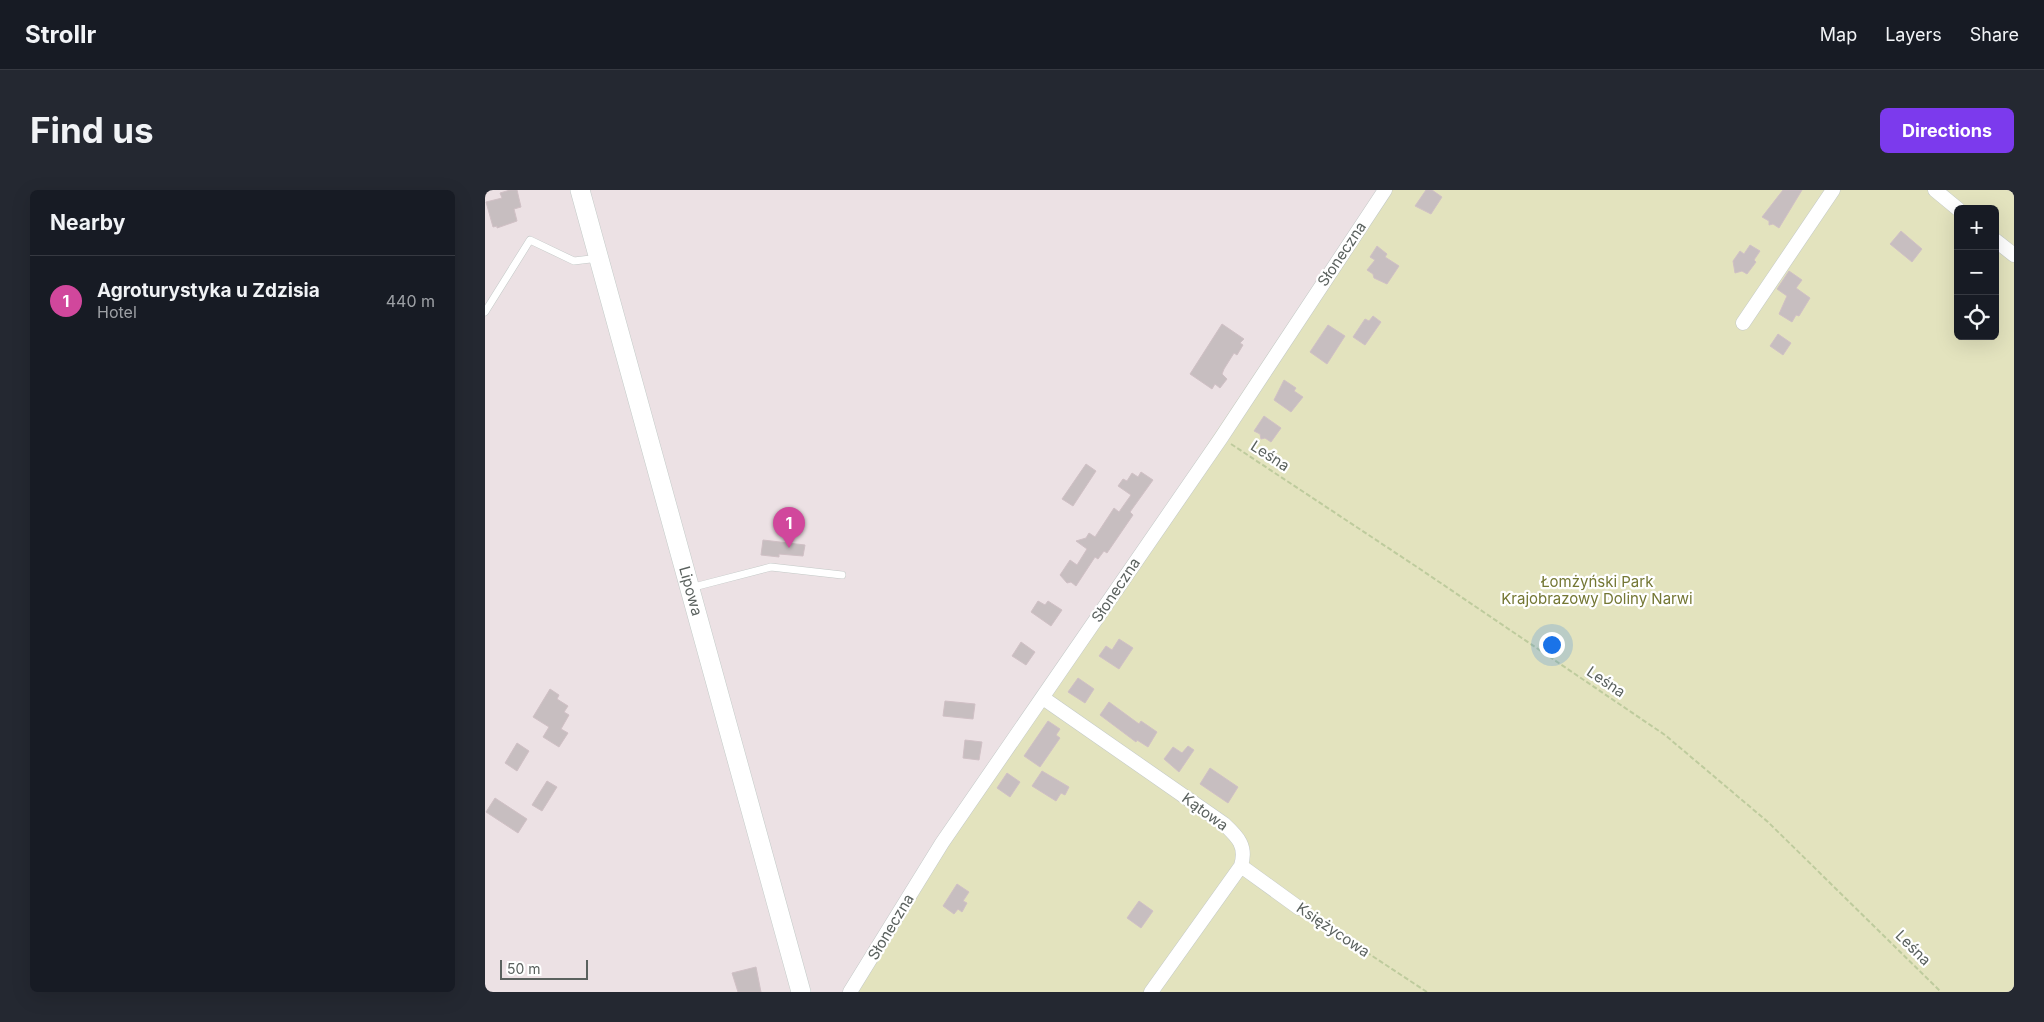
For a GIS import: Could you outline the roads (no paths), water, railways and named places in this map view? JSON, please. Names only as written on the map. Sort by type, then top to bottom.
[{"type":"main road","name":"Lipowa","points":[[581,190],[801,992]]},
{"type":"street","name":"Słoneczna","points":[[850,992],[942,844],[1221,438],[1385,190]]},
{"type":"street","points":[[1743,322],[1833,190]]},
{"type":"street","points":[[1935,190],[1954,206]]},
{"type":"street","points":[[1999,243],[2014,256]]},
{"type":"street","name":"Kątowa","points":[[1043,698],[1224,824],[1238,837],[1243,846],[1244,855],[1241,866]]},
{"type":"street","points":[[1151,992],[1241,866]]},
{"type":"street","name":"Księżycowa","points":[[1241,866],[1299,908]]},
{"type":"lane","points":[[485,312],[530,240],[574,261],[599,258]]},
{"type":"lane","points":[[690,589],[771,567],[842,575]]},
{"type":"place","name":"Agroturystyka u Zdzisia","points":[[789,548]]},
{"type":"park label","name":"Łomżyński Park Krajobrazowy Doliny Narwi","points":[[1597,590]]}]
